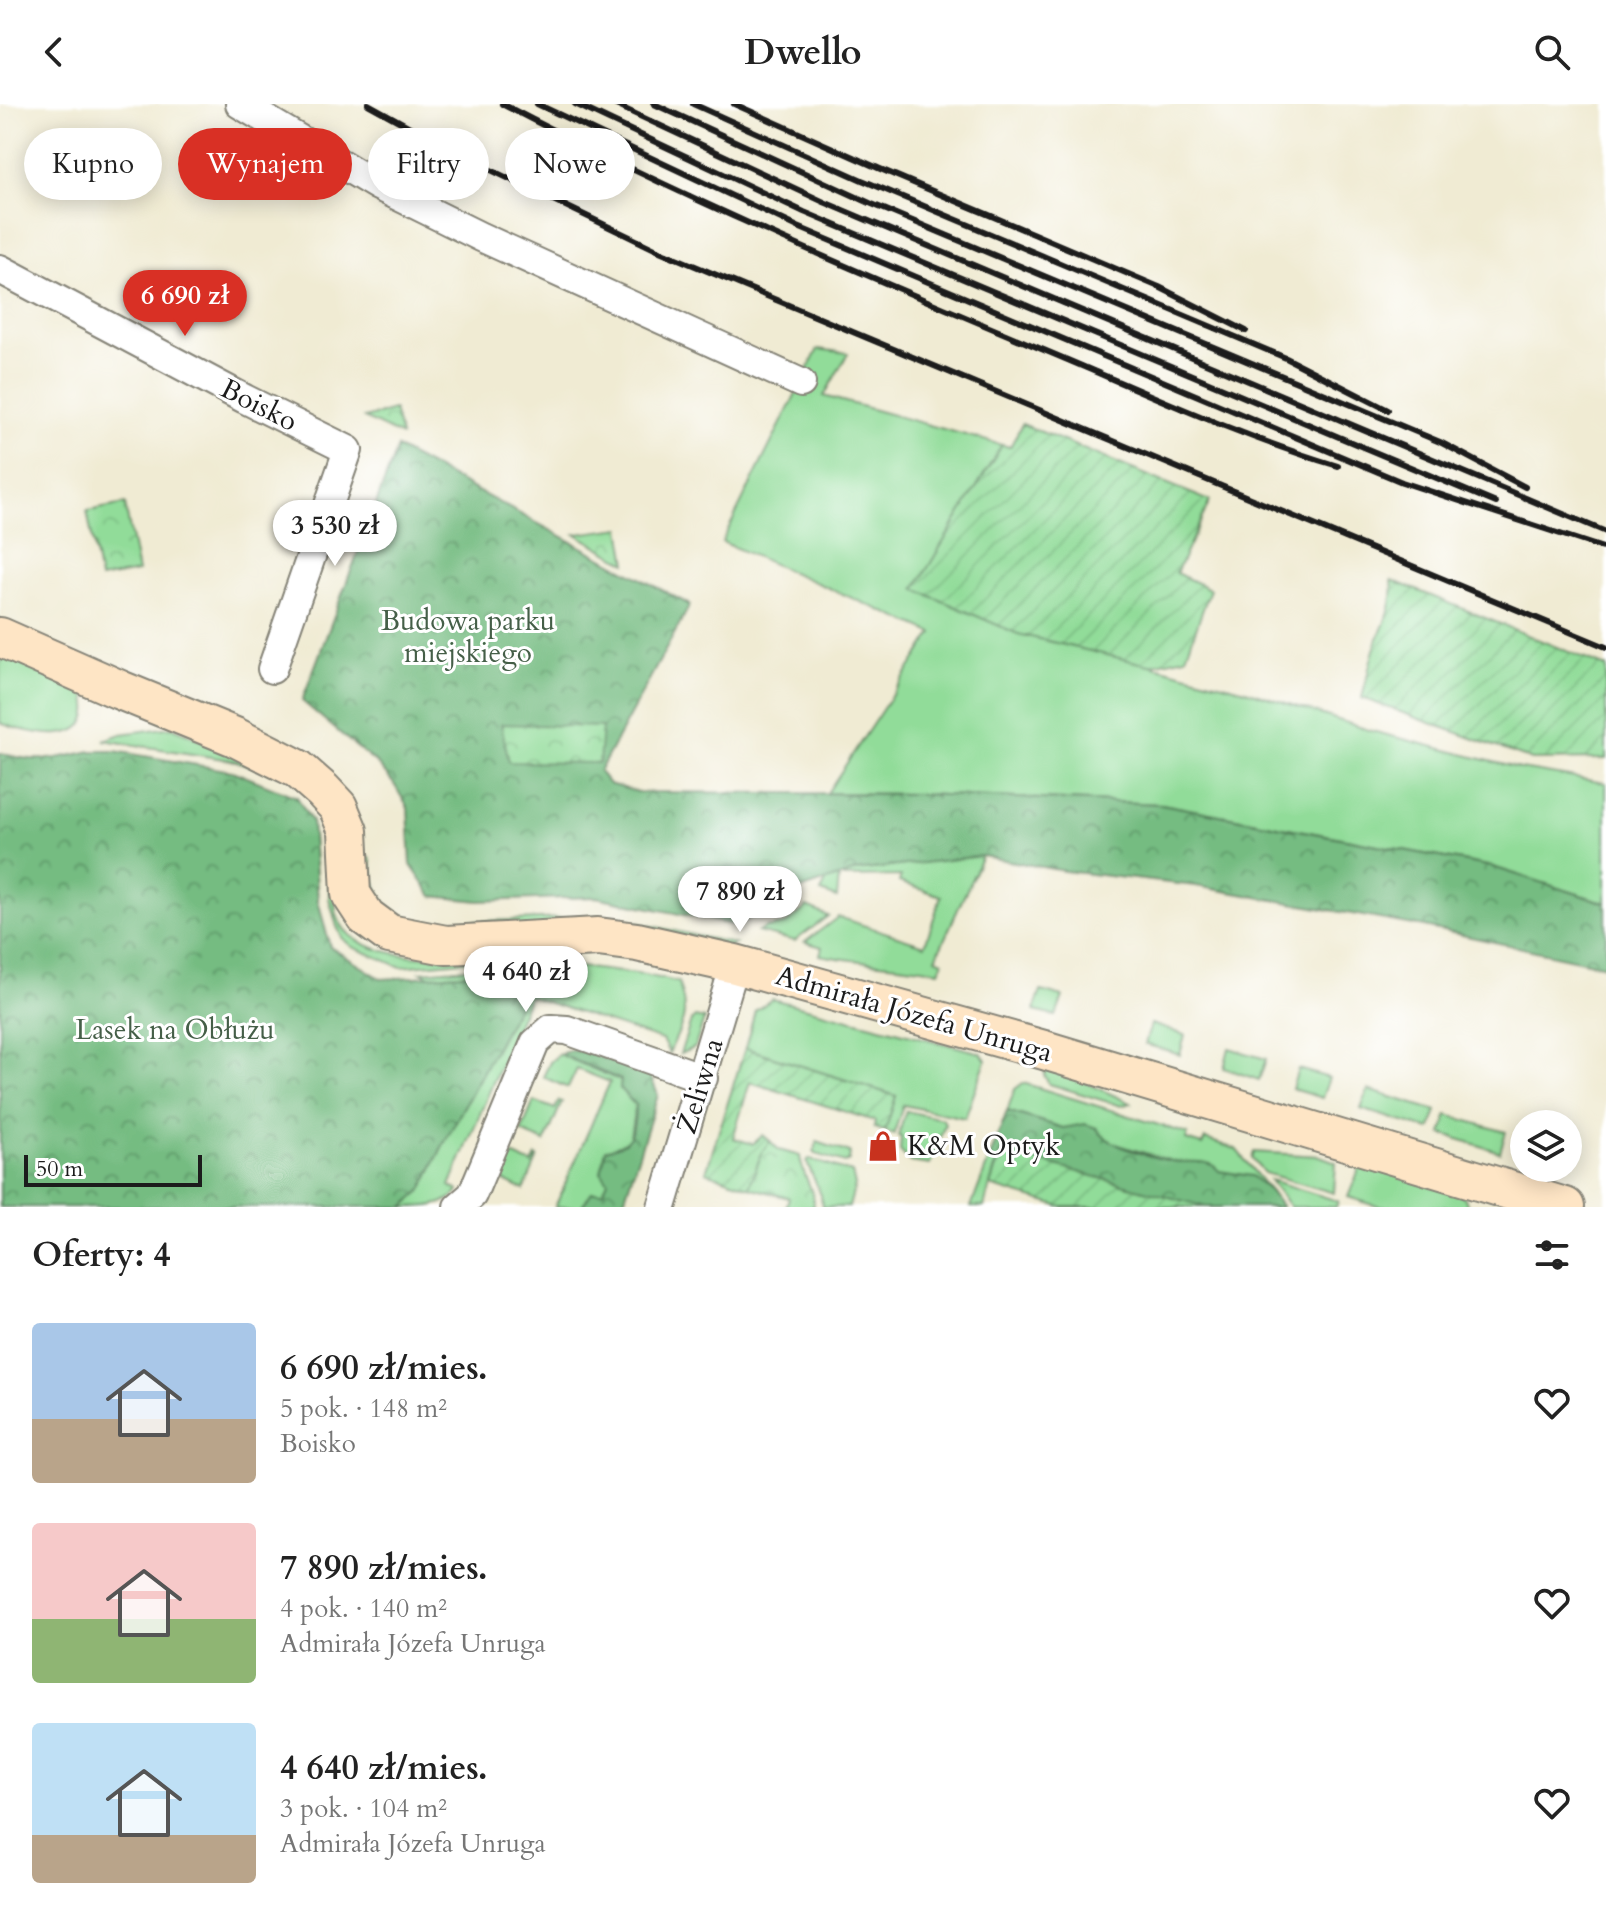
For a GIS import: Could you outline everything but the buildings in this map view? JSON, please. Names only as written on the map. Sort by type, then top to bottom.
[{"type":"street","points":[[240,104],[378,186],[481,237],[801,383]]},
{"type":"street","name":"Boisko","points":[[0,269],[348,450],[272,669]]},
{"type":"street","name":"Admirała Józefa Unruga","points":[[0,637],[235,737],[298,769],[338,807],[348,831],[351,894],[366,917],[389,934],[446,945],[598,937],[637,942],[735,964],[1044,1050],[1565,1207]]},
{"type":"street","name":"Żeliwna","points":[[662,1207],[735,964]]},
{"type":"street","points":[[458,1207],[472,1195],[535,1043],[551,1029],[567,1030],[703,1078]]},
{"type":"green space","points":[[170,289],[175,316],[135,295]]},
{"type":"green space","points":[[818,349],[848,353],[824,396],[1002,445],[916,589],[1120,657],[1246,690],[1372,731],[1521,769],[1606,783],[1606,903],[1493,867],[1162,804],[827,793],[933,633],[722,542]]},
{"type":"green space","points":[[394,410],[401,436],[364,418]]},
{"type":"green space","points":[[1022,424],[1210,501],[1176,573],[1210,589],[1186,657],[1149,665],[1018,634],[915,589],[1002,445],[1010,447]]},
{"type":"green space","name":"Budowa parku miejskiego","points":[[397,448],[690,605],[599,772],[609,784],[638,792],[921,794],[1162,804],[1493,867],[1606,903],[1606,966],[1424,927],[1196,886],[1064,871],[982,856],[856,871],[780,897],[738,926],[596,897],[479,901],[432,896],[411,865],[408,808],[394,784],[379,766],[302,701]]},
{"type":"green space","points":[[125,504],[138,572],[100,579],[87,511]]},
{"type":"green space","points":[[621,528],[627,563],[576,534]]},
{"type":"green space","points":[[1392,580],[1606,667],[1606,759],[1532,760],[1362,698],[1391,604]]},
{"type":"green space","points":[[0,653],[85,694],[87,712],[83,724],[73,731],[44,734],[0,723]]},
{"type":"green space","points":[[501,724],[602,727],[599,763],[509,762]]},
{"type":"green space","points":[[172,727],[279,775],[236,761],[104,740],[121,734]]},
{"type":"green space","name":"Lasek na Obłużu","points":[[91,751],[115,751],[232,771],[297,797],[312,822],[318,900],[330,947],[382,979],[538,969],[422,1190],[404,1207],[0,1207],[0,753],[46,759]]},
{"type":"green space","points":[[329,853],[335,853],[337,915],[349,934],[369,946],[396,954],[426,957],[537,954],[401,967],[352,947],[337,927],[329,898]]},
{"type":"green space","points":[[982,856],[936,958],[943,961],[939,971],[820,955],[822,947],[805,942],[838,917],[925,945],[941,896],[899,882],[901,876],[839,877],[837,898],[821,892],[828,878],[856,871]]},
{"type":"green space","points":[[364,857],[370,857],[380,893],[391,908],[427,923],[596,917],[620,919],[735,944],[728,947],[422,927],[396,915],[380,902],[371,885]]},
{"type":"green space","points":[[807,907],[828,916],[795,941],[758,932],[786,924]]},
{"type":"green space","points":[[538,962],[678,982],[684,1003],[683,1019],[669,1053],[662,1040],[529,996],[450,1186],[459,1191],[442,1203],[404,1207],[422,1190],[537,969],[429,976],[421,972]]},
{"type":"green space","points":[[1041,991],[1063,997],[1056,1016],[1034,1011]]},
{"type":"green space","points":[[772,999],[981,1053],[986,1060],[965,1118],[903,1105],[894,1134],[885,1131],[896,1096],[745,1048],[755,1011]]},
{"type":"green space","points":[[695,1017],[704,1019],[695,1047],[680,1054],[691,1021]]},
{"type":"green space","points":[[1151,1024],[1185,1035],[1180,1055],[1145,1044]]},
{"type":"green space","points":[[745,1048],[896,1096],[885,1131],[874,1128],[875,1121],[750,1082],[733,1138],[753,1144],[763,1135],[770,1141],[762,1152],[749,1187],[706,1172]]},
{"type":"green space","points":[[1229,1048],[1266,1059],[1259,1080],[1224,1068]]},
{"type":"green space","points":[[571,1050],[586,1052],[650,1075],[658,1095],[622,1207],[581,1207],[592,1192],[603,1192],[608,1181],[601,1172],[606,1149],[622,1144],[631,1134],[635,1105],[620,1089],[621,1080],[559,1054]]},
{"type":"green space","points":[[559,1054],[621,1081],[620,1089],[635,1105],[630,1137],[604,1176],[609,1181],[603,1192],[592,1192],[581,1207],[555,1207],[610,1082],[577,1069],[568,1088],[543,1077],[550,1062]]},
{"type":"green space","points":[[1047,1065],[1131,1103],[1121,1106],[1049,1084],[1044,1075]]},
{"type":"green space","points":[[1298,1069],[1329,1078],[1322,1098],[1292,1089]]},
{"type":"green space","points":[[1023,1083],[1188,1134],[1186,1140],[1202,1145],[1205,1139],[1236,1149],[1270,1191],[1007,1111],[1015,1089]]},
{"type":"green space","points":[[1368,1090],[1437,1111],[1430,1130],[1361,1109]]},
{"type":"green space","points":[[534,1101],[555,1109],[559,1101],[562,1102],[545,1142],[521,1132]]},
{"type":"green space","points":[[906,1111],[943,1119],[945,1124],[930,1165],[910,1162],[900,1151],[901,1137],[898,1136]]},
{"type":"green space","points":[[1007,1111],[1063,1128],[1085,1124],[1097,1128],[1109,1140],[1142,1154],[1172,1161],[1204,1162],[1219,1171],[1252,1176],[1270,1191],[1282,1207],[1180,1207],[996,1164],[990,1157]]},
{"type":"green space","points":[[1447,1115],[1506,1132],[1500,1152],[1442,1134]]},
{"type":"green space","points":[[770,1141],[779,1150],[800,1156],[814,1207],[786,1207],[789,1198],[749,1187],[762,1152]]},
{"type":"green space","points":[[817,1142],[850,1153],[849,1161],[845,1163],[816,1154]]},
{"type":"green space","points":[[1001,1151],[1206,1207],[1061,1207],[990,1186]]},
{"type":"green space","points":[[1254,1152],[1320,1156],[1336,1162],[1334,1193],[1264,1173],[1252,1158]]},
{"type":"green space","points":[[512,1155],[532,1164],[538,1157],[524,1190],[501,1180]]},
{"type":"green space","points":[[990,1157],[996,1164],[984,1207],[971,1207]]},
{"type":"green space","points":[[809,1159],[852,1173],[855,1185],[849,1207],[822,1207],[821,1195],[807,1163]]},
{"type":"green space","points":[[1364,1163],[1457,1190],[1468,1207],[1380,1207],[1348,1197]]},
{"type":"green space","points":[[1270,1180],[1338,1201],[1336,1207],[1290,1207]]},
{"type":"railway","points":[[368,104],[464,157],[657,250],[1606,647]]},
{"type":"railway","points":[[502,104],[634,170],[835,261],[1187,411],[1338,466]]},
{"type":"railway","points":[[537,104],[798,227],[1402,482],[1606,549]]},
{"type":"railway","points":[[575,104],[804,212],[1496,503]]},
{"type":"railway","points":[[614,104],[824,202],[1606,532]]},
{"type":"railway","points":[[654,104],[872,204],[1440,442],[1525,487]]},
{"type":"railway","points":[[693,104],[862,180],[1286,358],[1388,410]]},
{"type":"railway","points":[[734,104],[1159,287],[1246,331]]},
{"type":"place","name":"K&M Optyk","points":[[883,1146]]}]
